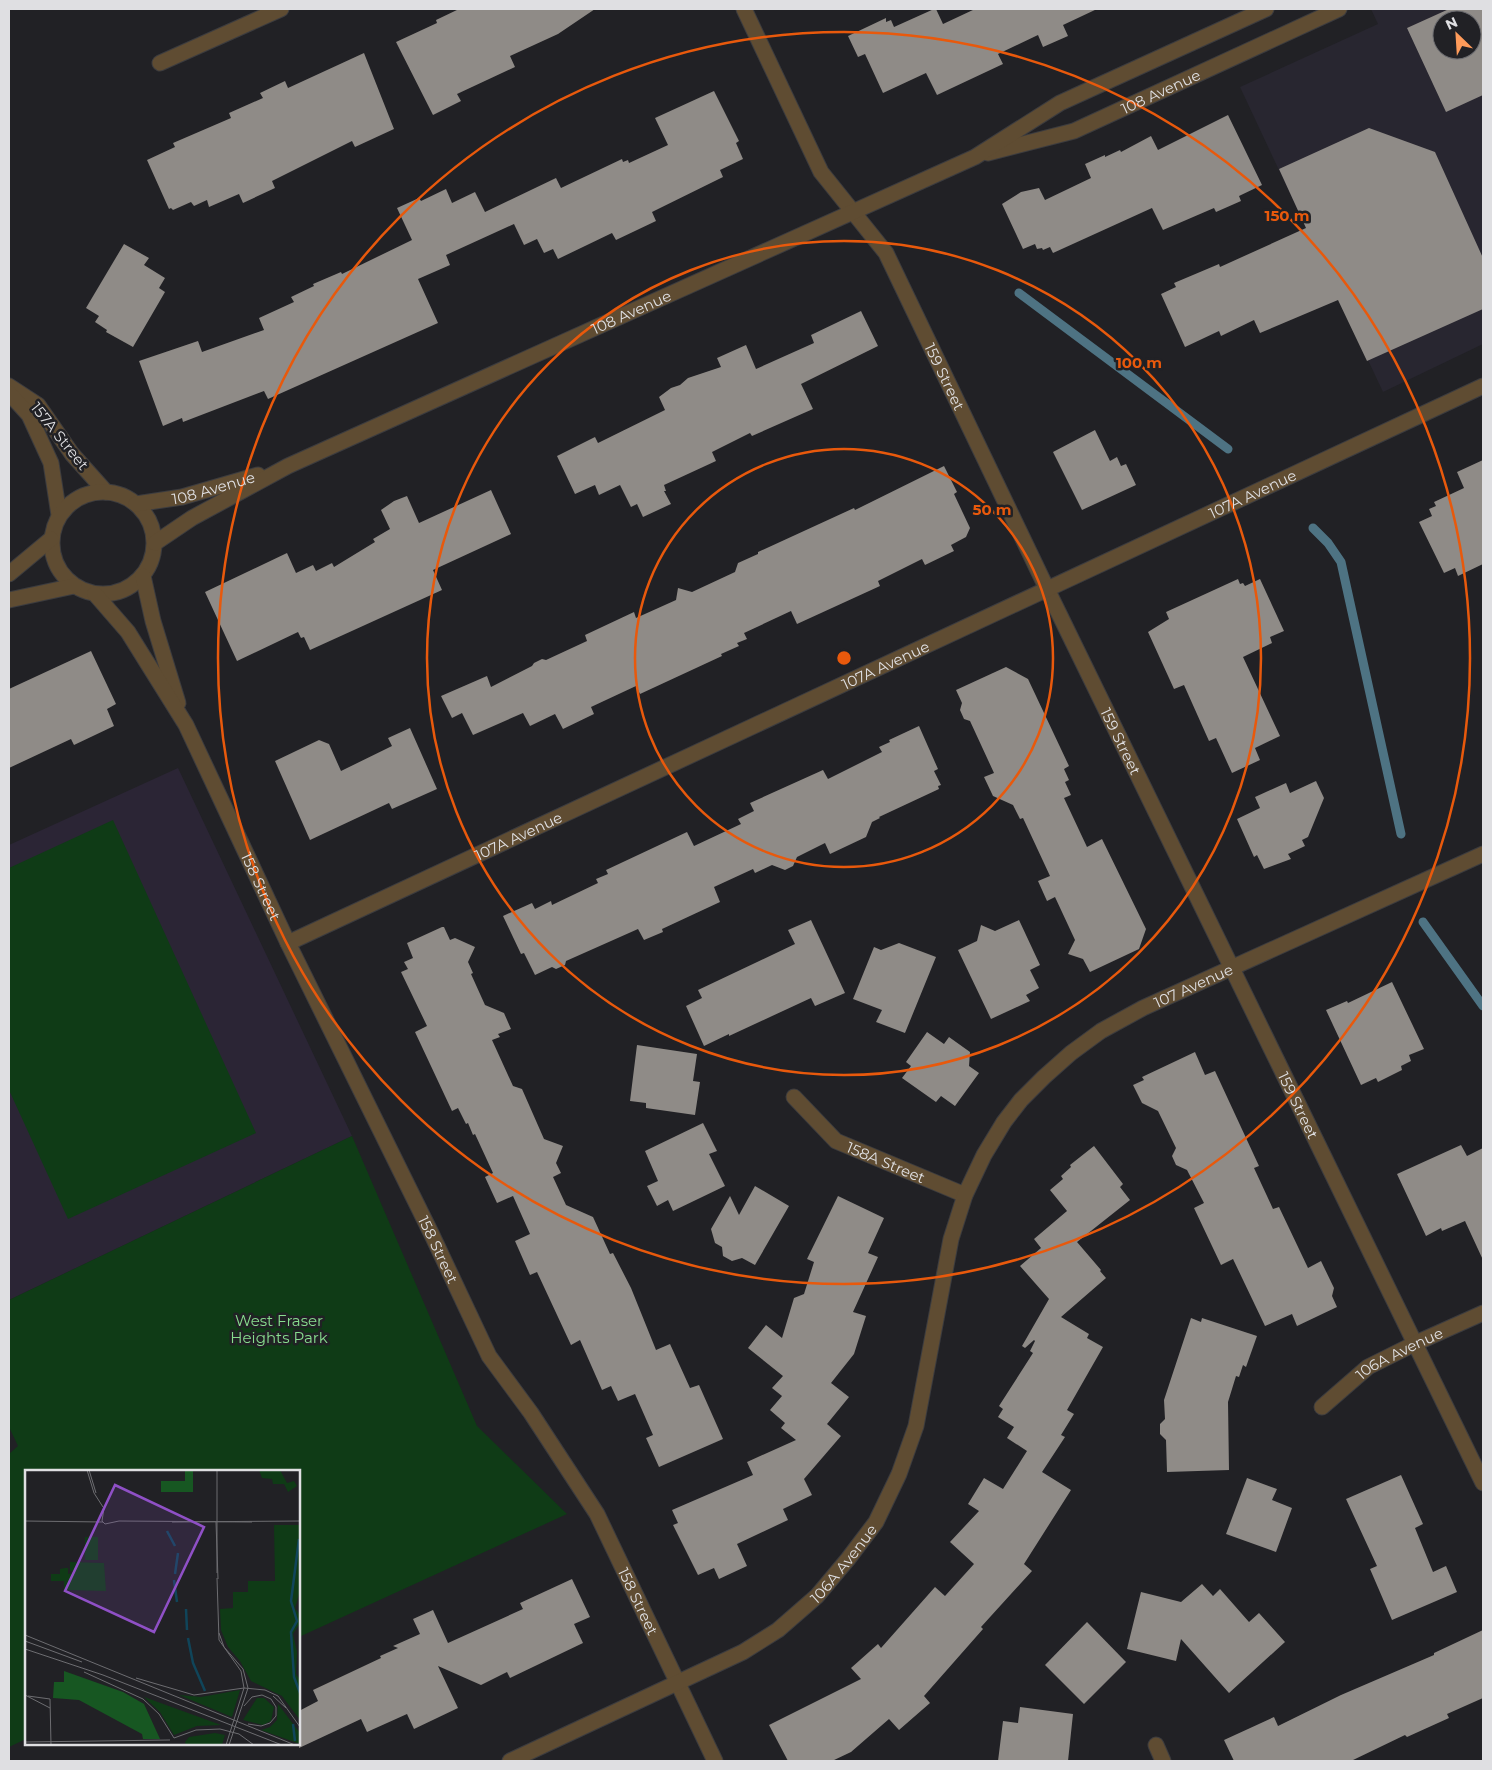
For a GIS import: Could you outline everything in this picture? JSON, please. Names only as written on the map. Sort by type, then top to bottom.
[{"type":"street","points":[[160,63],[281,9]]},
{"type":"street","name":"159 Street","points":[[744,9],[821,172],[886,253],[1047,590],[1416,1343],[1483,1484]]},
{"type":"street","name":"108 Avenue","points":[[155,543],[192,518],[288,466],[975,157],[1060,103],[1266,9]]},
{"type":"street","name":"108 Avenue","points":[[975,157],[1074,131],[1339,9]]},
{"type":"street","name":"157A Street","points":[[9,386],[38,405],[72,454],[106,492]]},
{"type":"street","name":"107A Avenue","points":[[288,943],[1483,386]]},
{"type":"street","name":"157A Street","points":[[9,394],[28,416],[51,463],[59,515]]},
{"type":"street","name":"108 Avenue","points":[[136,504],[182,497],[288,466]]},
{"type":"street","points":[[92,492],[122,495],[136,504],[146,515],[153,528],[155,543],[152,560],[144,576],[122,591],[108,594],[95,594],[74,586],[56,566],[52,553],[51,539],[59,515],[68,505],[92,492]]},
{"type":"street","points":[[9,574],[51,539]]},
{"type":"street","name":"158 Street","points":[[144,576],[153,621],[186,726]]},
{"type":"street","points":[[9,600],[74,586]]},
{"type":"street","name":"158 Street","points":[[95,594],[128,632],[186,726],[288,943],[432,1235],[489,1356],[530,1413],[597,1514],[715,1761]]},
{"type":"street","name":"107 Avenue","points":[[965,1195],[984,1155],[1004,1122],[1038,1083],[1071,1053],[1101,1032],[1143,1008],[1483,854]]},
{"type":"street","name":"158A Street","points":[[794,1097],[836,1141],[965,1195]]},
{"type":"street","name":"106A Avenue","points":[[510,1761],[743,1652],[778,1630],[817,1596],[848,1559],[876,1522],[899,1474],[916,1426],[951,1239],[965,1195]]},
{"type":"street","name":"106A Avenue","points":[[1322,1407],[1368,1367],[1483,1312]]},
{"type":"street","points":[[1156,1745],[1163,1761]]},
{"type":"shaded area","points":[[1371,9],[1483,9],[1483,344],[1383,392],[1240,87],[1378,24]]},
{"type":"shaded area","points":[[178,768],[352,1136],[9,1300],[9,845]]},
{"type":"green space","points":[[113,820],[256,1133],[68,1219],[9,1090],[9,868]]},
{"type":"green space","name":"West Fraser Heights Park","points":[[352,1136],[477,1426],[567,1514],[300,1637],[300,1470],[25,1470],[25,1739],[9,1747],[9,1454],[18,1446],[9,1427],[9,1300]]},
{"type":"building","points":[[459,9],[595,9],[558,34],[510,56],[515,67],[457,94],[461,101],[433,115],[396,42],[437,23],[436,20]]},
{"type":"building","points":[[936,9],[943,24],[975,9],[1097,9],[1063,25],[1068,36],[1043,47],[1038,35],[998,54],[1003,64],[937,95],[926,73],[883,93],[865,54],[858,57],[848,36],[886,18],[886,22],[891,20],[894,27]]},
{"type":"building","points":[[1483,9],[1483,95],[1446,112],[1407,28],[1432,17],[1432,60],[1482,60],[1482,10],[1447,10]]},
{"type":"building","points":[[364,53],[394,129],[355,147],[352,141],[272,181],[275,188],[243,203],[239,194],[209,207],[207,200],[194,206],[191,202],[173,210],[169,209],[147,160],[175,147],[173,143],[231,118],[229,113],[263,98],[260,93],[285,81],[288,88]]},
{"type":"building","points":[[714,91],[739,141],[736,143],[743,159],[720,170],[723,177],[652,212],[656,221],[616,240],[612,233],[558,259],[553,249],[544,253],[537,239],[524,245],[514,224],[446,255],[450,265],[418,279],[438,323],[268,399],[264,391],[183,422],[182,418],[163,426],[139,361],[198,341],[202,352],[264,330],[259,318],[294,302],[291,297],[314,286],[313,284],[341,272],[342,274],[412,240],[397,208],[419,198],[421,201],[446,189],[452,203],[475,192],[485,212],[556,178],[561,188],[622,159],[623,162],[628,160],[629,163],[668,145],[655,118]]},
{"type":"building","points":[[1228,115],[1262,185],[1239,196],[1241,201],[1216,212],[1214,208],[1163,230],[1152,208],[1053,253],[1050,247],[1043,250],[1042,248],[1037,249],[1035,244],[1023,249],[1002,204],[1021,192],[1039,188],[1045,200],[1091,178],[1085,164],[1120,150],[1121,152],[1151,136],[1158,150]]},
{"type":"building","points":[[1369,128],[1435,152],[1483,258],[1483,309],[1367,361],[1338,300],[1260,333],[1254,320],[1221,336],[1219,331],[1185,347],[1161,294],[1176,287],[1174,283],[1219,264],[1220,267],[1306,228],[1279,169]]},
{"type":"building","points":[[124,244],[149,258],[144,265],[165,278],[159,288],[165,292],[133,347],[106,332],[107,330],[95,322],[99,316],[86,308]]},
{"type":"building","points":[[861,311],[878,346],[801,384],[813,409],[752,436],[750,433],[712,452],[716,461],[664,485],[666,491],[664,491],[671,504],[643,517],[637,504],[631,507],[620,485],[599,495],[595,485],[575,494],[557,456],[595,437],[598,443],[665,410],[659,397],[688,378],[721,367],[717,358],[746,345],[756,369],[814,343],[811,335]]},
{"type":"building","points":[[1095,430],[1110,461],[1117,457],[1121,466],[1126,464],[1136,485],[1082,510],[1053,452]]},
{"type":"building","points":[[1483,460],[1483,564],[1458,576],[1455,568],[1444,573],[1419,522],[1432,516],[1429,509],[1436,506],[1434,502],[1464,488],[1457,472]]},
{"type":"building","points":[[944,466],[957,492],[954,494],[970,528],[966,537],[951,545],[954,551],[925,565],[922,559],[878,581],[880,586],[797,624],[791,611],[744,633],[747,639],[737,643],[739,646],[721,654],[722,656],[640,694],[636,686],[591,707],[594,714],[563,729],[555,714],[530,726],[523,713],[473,735],[462,713],[452,718],[441,696],[487,676],[491,687],[542,659],[546,660],[587,641],[585,635],[634,612],[636,618],[676,600],[678,588],[692,592],[735,572],[738,563],[758,554],[758,552],[854,508],[855,510]]},
{"type":"building","points":[[491,490],[511,534],[433,570],[442,590],[310,650],[304,637],[301,638],[298,632],[237,661],[205,592],[287,553],[296,573],[313,565],[316,571],[332,563],[334,567],[375,542],[373,539],[390,529],[381,510],[394,501],[407,496],[419,523]]},
{"type":"building","points":[[1238,579],[1240,584],[1243,583],[1245,586],[1260,579],[1284,631],[1270,637],[1272,643],[1243,657],[1280,736],[1255,748],[1260,760],[1232,773],[1216,738],[1209,741],[1184,685],[1174,689],[1148,632],[1169,619],[1166,612]]},
{"type":"building","points":[[91,651],[116,704],[107,709],[114,726],[74,745],[71,739],[9,768],[9,689]]},
{"type":"building","points":[[1006,667],[1028,679],[1069,766],[1064,769],[1069,780],[1065,782],[1071,795],[1064,798],[1087,847],[1102,839],[1146,929],[1139,949],[1090,972],[1083,959],[1068,954],[1075,940],[1055,897],[1047,901],[1038,881],[1050,876],[1023,818],[1020,819],[1013,805],[993,796],[984,777],[994,773],[970,721],[964,719],[960,710],[962,703],[956,690]]},
{"type":"building","points":[[919,726],[938,769],[934,771],[941,785],[938,786],[939,789],[879,817],[872,822],[866,837],[830,854],[825,843],[797,857],[793,866],[785,870],[772,865],[755,873],[753,869],[714,887],[720,902],[662,929],[663,932],[644,940],[638,929],[566,961],[565,965],[556,969],[552,967],[535,975],[524,953],[521,954],[503,916],[532,903],[535,909],[551,901],[552,905],[598,883],[596,879],[608,874],[606,870],[687,832],[694,846],[741,824],[738,819],[754,811],[750,803],[823,770],[828,779],[882,752],[879,747],[890,742],[889,740]]},
{"type":"building","points":[[410,728],[437,789],[392,809],[389,803],[310,840],[275,761],[319,740],[329,744],[341,771],[392,746],[388,738]]},
{"type":"building","points":[[1316,781],[1324,798],[1308,837],[1302,840],[1305,846],[1288,854],[1291,859],[1264,869],[1257,855],[1254,857],[1237,819],[1260,808],[1255,797],[1286,783],[1290,793]]},
{"type":"building","points":[[811,920],[845,993],[815,1006],[811,998],[704,1046],[686,1006],[702,998],[698,990],[795,944],[788,930]]},
{"type":"building","points":[[1019,920],[1040,965],[1030,970],[1039,988],[1026,995],[1030,1001],[991,1019],[958,950],[977,941],[981,925],[995,931]]},
{"type":"building","points":[[444,927],[450,940],[455,938],[475,947],[468,962],[473,973],[471,974],[485,1005],[504,1013],[511,1029],[498,1034],[500,1037],[492,1040],[513,1086],[522,1089],[544,1139],[563,1146],[556,1163],[561,1173],[553,1177],[566,1205],[593,1217],[610,1254],[613,1253],[631,1288],[656,1350],[670,1344],[690,1388],[699,1385],[723,1439],[659,1467],[646,1438],[653,1435],[635,1394],[618,1401],[611,1386],[602,1390],[580,1340],[571,1345],[537,1272],[530,1275],[515,1241],[530,1234],[513,1196],[497,1203],[485,1177],[493,1173],[475,1134],[473,1135],[458,1108],[452,1111],[415,1032],[427,1026],[401,972],[408,969],[404,962],[413,958],[407,943]]},
{"type":"building","points":[[899,943],[936,957],[905,1033],[876,1022],[882,1010],[853,999],[874,947],[881,950]]},
{"type":"building","points":[[1392,982],[1424,1049],[1409,1055],[1411,1061],[1401,1066],[1402,1070],[1378,1082],[1376,1078],[1361,1085],[1326,1010],[1347,1001],[1348,1003]]},
{"type":"building","points":[[927,1032],[944,1044],[949,1037],[970,1052],[969,1066],[979,1073],[955,1106],[941,1096],[936,1102],[902,1078],[911,1066],[906,1062]]},
{"type":"building","points":[[637,1045],[697,1054],[693,1081],[700,1082],[695,1115],[646,1108],[646,1103],[630,1101]]},
{"type":"building","points":[[1195,1052],[1205,1075],[1215,1071],[1259,1166],[1254,1168],[1273,1209],[1279,1207],[1308,1268],[1321,1261],[1334,1288],[1332,1296],[1337,1307],[1297,1326],[1292,1314],[1265,1326],[1233,1259],[1221,1265],[1194,1208],[1204,1203],[1187,1170],[1176,1165],[1172,1156],[1176,1148],[1158,1111],[1142,1103],[1133,1085],[1144,1080],[1142,1077]]},
{"type":"building","points":[[703,1123],[717,1151],[709,1154],[725,1186],[673,1211],[668,1200],[657,1206],[647,1186],[658,1181],[645,1151]]},
{"type":"building","points":[[1461,1145],[1467,1156],[1483,1148],[1483,1260],[1465,1221],[1442,1231],[1441,1228],[1426,1236],[1397,1174]]},
{"type":"building","points":[[1094,1146],[1123,1184],[1120,1187],[1130,1200],[1077,1242],[1106,1278],[1061,1317],[1089,1334],[1087,1338],[1103,1347],[1067,1410],[1074,1414],[1061,1435],[1065,1437],[1042,1472],[1071,1490],[1024,1564],[1032,1571],[981,1627],[983,1629],[924,1696],[930,1703],[899,1730],[889,1719],[851,1752],[832,1761],[788,1761],[769,1725],[861,1679],[851,1668],[878,1644],[881,1648],[935,1587],[945,1596],[974,1564],[950,1542],[979,1511],[968,1504],[984,1478],[1003,1489],[1027,1451],[1007,1438],[1014,1427],[998,1417],[1003,1409],[999,1406],[1033,1353],[1030,1351],[1034,1340],[1025,1348],[1022,1346],[1049,1299],[1020,1266],[1041,1248],[1034,1239],[1067,1211],[1050,1190],[1063,1179],[1061,1176],[1071,1167],[1070,1165]]},
{"type":"building","points":[[755,1186],[789,1206],[755,1265],[742,1258],[732,1261],[723,1256],[722,1247],[715,1243],[711,1229],[730,1196],[739,1215]]},
{"type":"building","points":[[838,1196],[884,1218],[868,1253],[878,1257],[853,1312],[866,1316],[854,1354],[831,1383],[849,1397],[827,1424],[841,1436],[804,1479],[812,1495],[783,1509],[788,1520],[737,1544],[747,1566],[719,1579],[714,1568],[698,1575],[673,1525],[678,1523],[672,1510],[753,1475],[747,1462],[796,1440],[781,1428],[785,1423],[770,1410],[782,1396],[772,1388],[783,1376],[748,1348],[766,1325],[782,1338],[794,1298],[804,1294],[814,1262],[807,1259]]},
{"type":"building","points":[[1191,1318],[1201,1322],[1202,1318],[1257,1336],[1246,1367],[1243,1365],[1239,1377],[1236,1376],[1228,1402],[1229,1470],[1167,1472],[1166,1440],[1160,1434],[1160,1424],[1165,1419],[1164,1400]]},
{"type":"building","points":[[1401,1475],[1423,1524],[1415,1528],[1433,1572],[1446,1566],[1457,1592],[1392,1620],[1370,1569],[1377,1566],[1346,1499]]},
{"type":"building","points":[[1247,1478],[1277,1489],[1272,1500],[1292,1508],[1276,1552],[1226,1534]]},
{"type":"building","points":[[572,1579],[590,1617],[574,1624],[583,1643],[510,1678],[507,1672],[481,1685],[438,1666],[458,1708],[414,1729],[407,1714],[367,1732],[361,1719],[299,1748],[300,1710],[318,1701],[313,1690],[381,1658],[380,1656],[398,1648],[393,1646],[420,1634],[413,1619],[433,1610],[448,1643],[523,1609],[520,1603]]},
{"type":"building","points":[[1202,1584],[1213,1596],[1220,1589],[1249,1622],[1259,1613],[1285,1642],[1229,1693],[1181,1639],[1176,1661],[1127,1649],[1141,1592],[1181,1602]]},
{"type":"building","points":[[1087,1622],[1126,1662],[1084,1704],[1045,1665]]},
{"type":"building","points":[[1483,1630],[1483,1698],[1447,1714],[1449,1718],[1407,1737],[1405,1735],[1351,1761],[1234,1761],[1224,1740],[1274,1717],[1278,1726],[1341,1695],[1434,1655],[1434,1653]]},
{"type":"building","points":[[1020,1707],[1073,1714],[1068,1761],[998,1761],[1003,1721],[1018,1723]]},
{"type":"waterway","points":[[1019,293],[1228,449]]},
{"type":"waterway","points":[[1313,528],[1328,543],[1341,562],[1401,834]]},
{"type":"waterway","points":[[1423,922],[1483,1006]]}]
